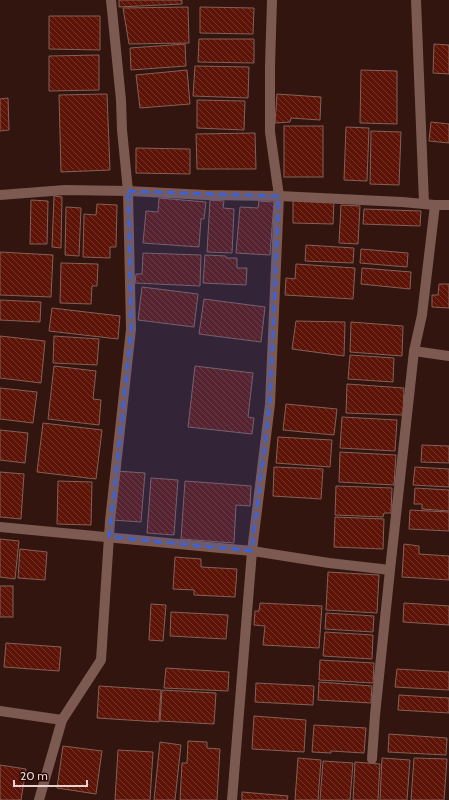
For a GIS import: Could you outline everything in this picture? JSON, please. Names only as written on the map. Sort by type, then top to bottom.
[{"type":"street","points":[[39,800],[62,720],[101,660],[110,521],[131,329],[128,191],[111,0]]},
{"type":"street","points":[[232,800],[252,551],[270,404],[279,196],[270,132],[272,0]]},
{"type":"street","points":[[416,0],[424,203]]},
{"type":"street","points":[[0,195],[65,190],[128,191],[206,195],[279,196],[449,205]]},
{"type":"street","points":[[372,759],[390,570],[414,351],[422,315],[435,205]]},
{"type":"street","points":[[414,351],[449,356]]},
{"type":"street","points":[[0,527],[252,551],[329,563],[390,570]]},
{"type":"street","points":[[0,711],[62,720]]},
{"type":"highlighted area","points":[[128,191],[279,196],[270,404],[252,551],[109,537],[131,329]]},
{"type":"building","points":[[119,0],[182,0],[182,4],[119,7]]},
{"type":"building","points":[[188,7],[189,43],[129,44],[123,8]]},
{"type":"building","points":[[200,7],[254,8],[253,34],[200,33]]},
{"type":"building","points":[[49,16],[100,16],[100,50],[49,49]]},
{"type":"building","points":[[199,39],[254,39],[254,63],[198,62]]},
{"type":"building","points":[[185,44],[186,66],[131,70],[130,48]]},
{"type":"building","points":[[434,44],[449,45],[449,74],[433,73]]},
{"type":"building","points":[[99,55],[99,90],[49,91],[49,56]]},
{"type":"building","points":[[195,66],[249,67],[248,98],[193,96]]},
{"type":"building","points":[[187,70],[190,104],[140,108],[136,75]]},
{"type":"building","points":[[361,70],[397,71],[397,124],[360,123]]},
{"type":"building","points":[[107,94],[110,170],[61,172],[59,95]]},
{"type":"building","points":[[277,94],[321,97],[320,120],[291,118],[290,122],[275,123]]},
{"type":"building","points":[[8,98],[9,130],[0,131],[0,99]]},
{"type":"building","points":[[197,100],[245,101],[244,130],[197,128]]},
{"type":"building","points":[[431,122],[449,124],[449,143],[429,141]]},
{"type":"building","points":[[284,126],[323,126],[323,177],[284,177]]},
{"type":"building","points":[[346,127],[369,128],[367,181],[344,180]]},
{"type":"building","points":[[371,131],[401,132],[399,185],[370,184]]},
{"type":"building","points":[[255,133],[256,169],[197,169],[196,134]]},
{"type":"building","points":[[136,148],[190,149],[190,174],[136,173]]},
{"type":"building","points":[[54,196],[62,197],[61,248],[52,247]]},
{"type":"building","points":[[159,198],[206,202],[204,219],[201,219],[199,247],[143,243],[146,211],[158,212]]},
{"type":"building","points":[[293,199],[334,200],[333,224],[293,223]]},
{"type":"building","points":[[31,200],[48,201],[47,244],[30,244]]},
{"type":"building","points":[[210,200],[224,201],[223,208],[234,209],[232,253],[207,252]]},
{"type":"building","points":[[259,201],[274,202],[270,255],[236,253],[240,207],[258,208]]},
{"type":"building","points":[[97,204],[117,205],[116,247],[110,247],[110,258],[83,257],[84,214],[96,215]]},
{"type":"building","points":[[341,205],[360,206],[358,244],[339,243]]},
{"type":"building","points":[[66,207],[81,208],[79,256],[65,255]]},
{"type":"building","points":[[364,209],[421,211],[420,226],[363,224]]},
{"type":"building","points":[[306,245],[354,248],[353,263],[305,261]]},
{"type":"building","points":[[361,249],[408,253],[407,267],[360,263]]},
{"type":"building","points":[[0,252],[53,255],[51,297],[0,295]]},
{"type":"building","points":[[143,253],[201,255],[200,286],[135,283],[136,274],[142,274]]},
{"type":"building","points":[[205,255],[237,258],[237,268],[247,268],[246,285],[203,283]]},
{"type":"building","points":[[61,263],[98,264],[97,286],[92,286],[91,304],[60,303]]},
{"type":"building","points":[[296,264],[355,268],[353,299],[285,295],[286,278],[295,279]]},
{"type":"building","points":[[362,268],[411,272],[410,289],[361,284]]},
{"type":"building","points":[[439,284],[449,284],[449,308],[432,307],[432,295],[438,295]]},
{"type":"building","points":[[142,287],[198,294],[194,327],[138,320]]},
{"type":"building","points":[[204,299],[265,307],[261,342],[199,334]]},
{"type":"building","points":[[0,300],[41,302],[40,322],[0,320]]},
{"type":"building","points":[[52,308],[120,316],[118,339],[49,331]]},
{"type":"building","points":[[296,321],[345,322],[344,356],[292,349]]},
{"type":"building","points":[[351,322],[403,326],[402,356],[350,352]]},
{"type":"building","points":[[0,336],[45,341],[41,383],[0,378]]},
{"type":"building","points":[[54,336],[99,339],[97,365],[53,363]]},
{"type":"building","points":[[350,355],[394,358],[393,382],[348,379]]},
{"type":"building","points":[[54,366],[96,371],[93,399],[101,400],[99,425],[48,419]]},
{"type":"building","points":[[195,366],[253,373],[248,417],[254,418],[252,434],[188,427]]},
{"type":"building","points":[[347,384],[404,388],[403,415],[346,413]]},
{"type":"building","points":[[0,388],[37,392],[33,423],[0,419]]},
{"type":"building","points":[[286,404],[337,409],[334,435],[283,430]]},
{"type":"building","points":[[342,417],[397,420],[395,451],[340,448]]},
{"type":"building","points":[[43,423],[102,430],[96,479],[37,472]]},
{"type":"building","points":[[0,430],[28,433],[25,463],[0,460]]},
{"type":"building","points":[[278,437],[332,440],[330,467],[276,463]]},
{"type":"building","points":[[422,445],[449,446],[449,463],[421,462]]},
{"type":"building","points":[[340,452],[396,455],[394,485],[339,482]]},
{"type":"building","points":[[274,467],[323,469],[321,499],[273,496]]},
{"type":"building","points":[[415,467],[449,469],[449,487],[413,485]]},
{"type":"building","points":[[116,471],[145,473],[141,522],[112,520]]},
{"type":"building","points":[[0,472],[24,474],[21,519],[0,517]]},
{"type":"building","points":[[151,478],[178,480],[174,535],[147,533]]},
{"type":"building","points":[[58,481],[92,482],[91,525],[57,524]]},
{"type":"building","points":[[185,481],[251,486],[250,506],[236,505],[234,543],[181,539]]},
{"type":"building","points":[[336,486],[392,488],[391,513],[384,513],[383,517],[335,515]]},
{"type":"building","points":[[415,488],[449,490],[449,511],[422,509],[422,504],[414,504]]},
{"type":"building","points":[[410,510],[449,512],[449,531],[409,529]]},
{"type":"building","points":[[335,517],[384,519],[383,549],[334,547]]},
{"type":"building","points":[[0,539],[19,541],[15,579],[0,577]]},
{"type":"building","points":[[404,544],[419,546],[419,554],[449,556],[449,580],[402,577]]},
{"type":"building","points":[[20,549],[47,552],[45,580],[18,578]]},
{"type":"building","points":[[175,557],[201,559],[201,567],[237,569],[235,597],[194,595],[194,590],[173,589]]},
{"type":"building","points":[[328,572],[379,575],[377,613],[326,610]]},
{"type":"building","points":[[0,586],[13,586],[13,617],[0,617]]},
{"type":"building","points":[[260,603],[322,606],[319,648],[263,645],[265,626],[254,625],[255,611],[259,611]]},
{"type":"building","points":[[404,603],[449,606],[449,625],[403,622]]},
{"type":"building","points":[[151,604],[166,605],[163,641],[149,640]]},
{"type":"building","points":[[171,612],[228,615],[226,639],[170,636]]},
{"type":"building","points":[[326,613],[374,616],[373,632],[325,629]]},
{"type":"building","points":[[325,632],[373,635],[372,659],[323,656]]},
{"type":"building","points":[[6,643],[61,647],[59,671],[4,667]]},
{"type":"building","points":[[320,660],[374,663],[373,683],[319,680]]},
{"type":"building","points":[[166,668],[229,672],[228,691],[164,688]]},
{"type":"building","points":[[397,669],[449,672],[449,690],[395,687]]},
{"type":"building","points":[[319,682],[372,686],[371,703],[318,700]]},
{"type":"building","points":[[256,683],[314,686],[313,705],[255,702]]},
{"type":"building","points":[[99,686],[161,690],[159,722],[97,718]]},
{"type":"building","points":[[162,690],[216,693],[214,724],[160,721]]},
{"type":"building","points":[[399,695],[449,698],[449,713],[398,710]]},
{"type":"building","points":[[254,716],[306,720],[304,752],[252,749]]},
{"type":"building","points":[[314,725],[366,728],[364,753],[331,751],[331,753],[312,752]]},
{"type":"building","points":[[389,734],[447,738],[446,755],[388,752]]},
{"type":"building","points":[[188,741],[207,742],[207,748],[220,749],[217,800],[180,800],[182,763],[187,763]]},
{"type":"building","points":[[160,742],[181,745],[175,800],[154,800]]},
{"type":"building","points":[[63,746],[102,751],[96,794],[57,788]]},
{"type":"building","points":[[118,750],[153,752],[150,800],[115,800]]},
{"type":"building","points":[[298,758],[321,760],[318,800],[295,800]]},
{"type":"building","points":[[382,758],[410,760],[407,800],[380,800]]},
{"type":"building","points":[[414,758],[447,759],[444,800],[411,800]]},
{"type":"building","points":[[323,761],[353,763],[350,800],[320,800]]},
{"type":"building","points":[[355,762],[380,764],[378,800],[353,800]]},
{"type":"building","points":[[0,765],[26,769],[21,800],[0,800]]},
{"type":"building","points":[[242,792],[288,796],[287,800],[242,800]]}]
